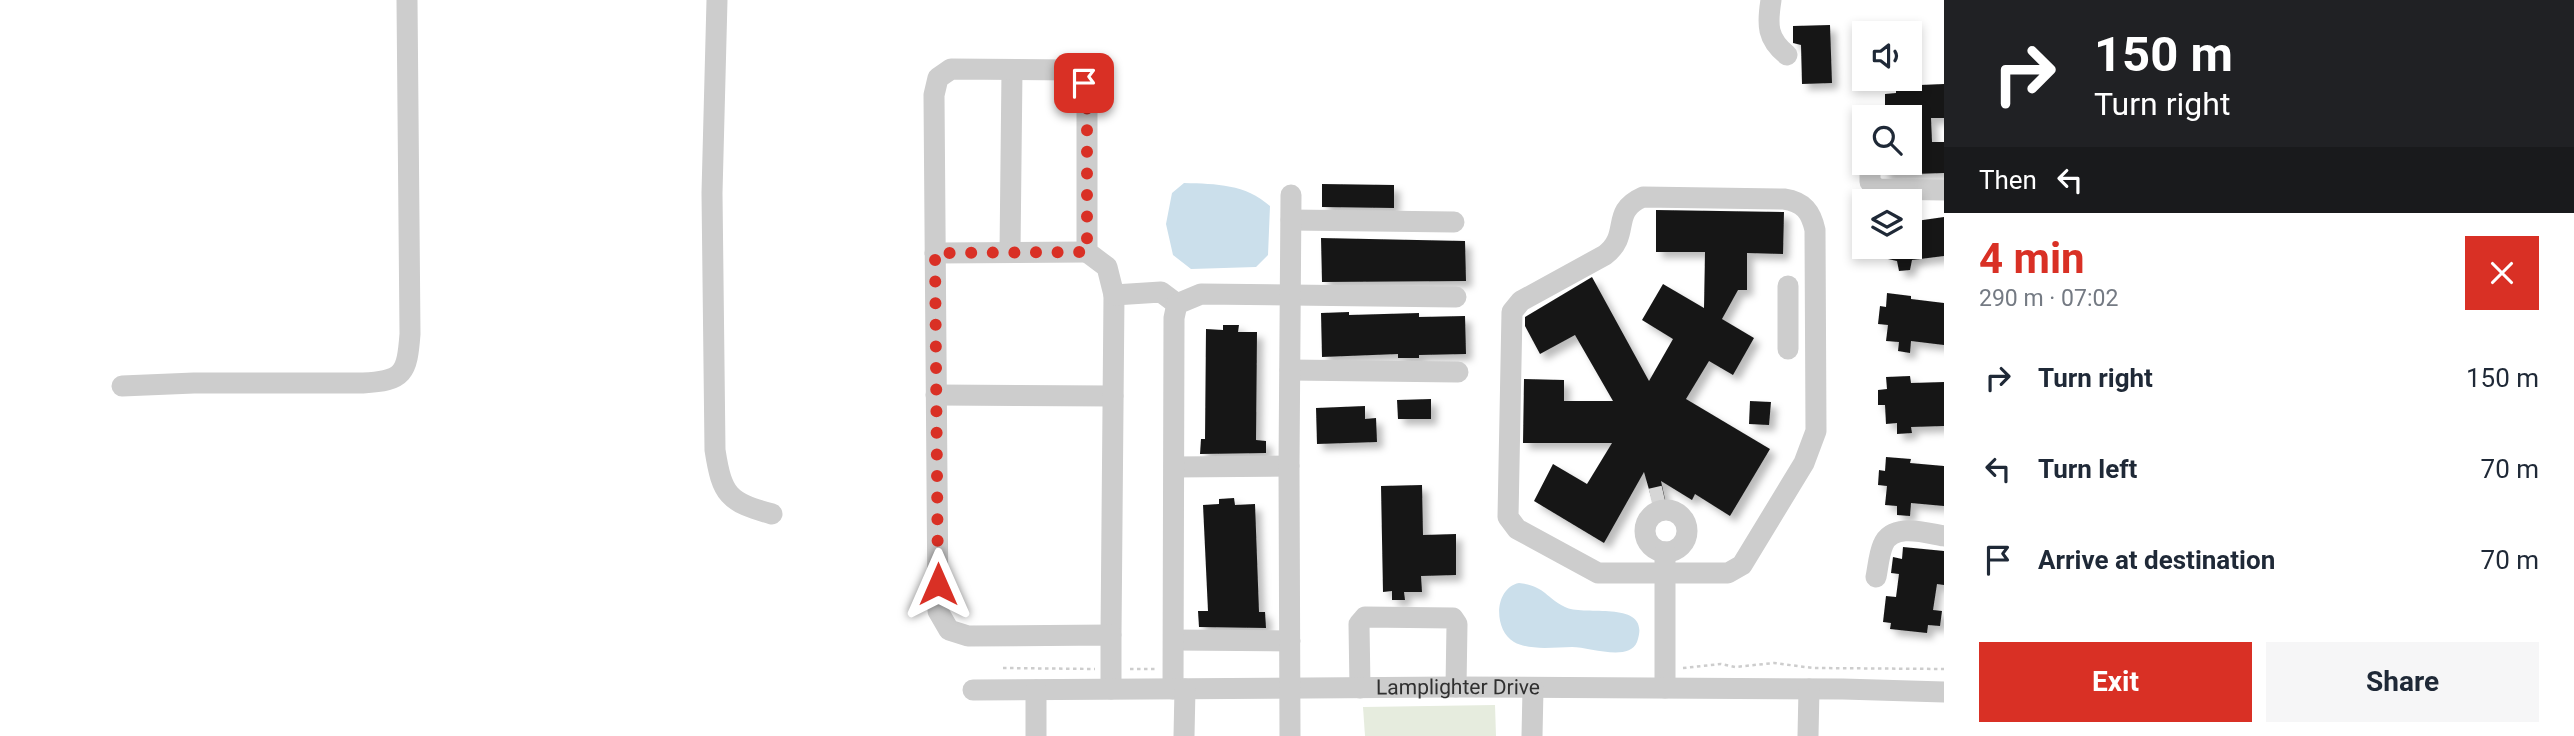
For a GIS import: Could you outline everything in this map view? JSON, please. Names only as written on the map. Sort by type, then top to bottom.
[{"type":"street","points":[[122,386],[386,382],[402,372],[408,358],[410,334],[407,0]]},
{"type":"street","points":[[717,0],[712,192],[715,450],[719,478],[729,496],[747,507],[772,514]]},
{"type":"street","points":[[1772,0],[1770,35],[1774,45],[1787,55]]},
{"type":"street","points":[[1087,252],[1087,96],[1084,83],[1073,70],[951,69],[938,78],[934,95],[938,611],[949,630],[968,636],[1111,635]]},
{"type":"street","points":[[1010,252],[1012,70]]},
{"type":"street","points":[[1870,175],[1870,182],[1877,188],[1944,190]]},
{"type":"street","points":[[1290,736],[1291,195]]},
{"type":"street","points":[[1643,197],[1784,199],[1802,205],[1810,212],[1815,230],[1816,311],[1816,431],[1804,463],[1742,565],[1728,573],[1598,573],[1517,529],[1508,517],[1512,312],[1521,300],[1605,255],[1616,246],[1623,213],[1631,203],[1643,197]]},
{"type":"street","points":[[1291,220],[1454,222]]},
{"type":"street","points":[[935,253],[1087,252],[1107,267],[1114,295],[1111,689]]},
{"type":"street","points":[[1788,286],[1788,349]]},
{"type":"street","points":[[1114,295],[1161,292],[1177,304]]},
{"type":"street","points":[[1177,304],[1201,294],[1456,297]]},
{"type":"street","points":[[1177,304],[1174,318],[1174,640],[1184,736]]},
{"type":"street","points":[[1788,310],[1816,311]]},
{"type":"street","points":[[1290,370],[1458,372]]},
{"type":"street","points":[[936,395],[1113,396]]},
{"type":"street","points":[[1174,467],[1289,466]]},
{"type":"street","points":[[1658,497],[1679,504],[1685,511],[1686,524],[1683,544],[1665,552],[1652,546],[1640,516],[1642,509],[1658,497]]},
{"type":"street","points":[[1645,534],[1648,520],[1659,511],[1673,511],[1686,524]]},
{"type":"street","points":[[1876,577],[1883,543],[1889,535],[1913,531],[1944,536]]},
{"type":"street","points":[[1665,552],[1665,688]]},
{"type":"street","points":[[1360,688],[1359,624],[1365,617],[1452,618],[1457,624],[1456,687]]},
{"type":"street","points":[[1174,640],[1290,641]]},
{"type":"street","name":"Lamplighter Drive","points":[[973,691],[1456,687],[1944,692]]},
{"type":"street","points":[[1532,689],[1532,736]]},
{"type":"street","points":[[1808,736],[1809,689]]},
{"type":"street","points":[[1036,690],[1036,736]]},
{"type":"shaded area","points":[[1495,705],[1496,736],[1365,736],[1363,707]]},
{"type":"water","points":[[1184,183],[1241,189],[1270,206],[1268,255],[1256,267],[1191,269],[1173,255],[1166,224],[1172,193]]},
{"type":"water","points":[[1519,583],[1540,589],[1558,603],[1574,610],[1626,614],[1635,619],[1639,628],[1637,642],[1633,648],[1626,651],[1608,652],[1572,647],[1535,648],[1514,642],[1502,628],[1499,610],[1505,593],[1511,586]]},
{"type":"building","points":[[1830,25],[1832,83],[1802,84],[1801,45],[1793,43],[1793,26]]},
{"type":"building","points":[[1944,84],[1944,118],[1931,118],[1932,142],[1944,142],[1944,173],[1922,174],[1922,105],[1885,105],[1885,94],[1896,91],[1922,91],[1922,85]]},
{"type":"building","points":[[1322,184],[1394,185],[1394,208],[1322,207]]},
{"type":"building","points":[[1656,210],[1784,212],[1783,254],[1747,253],[1747,290],[1738,290],[1722,319],[1754,338],[1733,375],[1709,361],[1686,399],[1770,449],[1730,516],[1695,494],[1692,500],[1661,481],[1666,504],[1654,507],[1644,472],[1604,543],[1534,501],[1553,464],[1587,484],[1612,443],[1523,443],[1524,379],[1564,380],[1564,401],[1613,401],[1575,335],[1540,354],[1525,326],[1525,317],[1592,277],[1649,381],[1673,339],[1642,320],[1663,284],[1704,308],[1705,252],[1656,252]]},
{"type":"building","points":[[1944,217],[1944,256],[1922,259],[1922,220]]},
{"type":"building","points":[[1321,238],[1465,241],[1466,281],[1322,282]]},
{"type":"building","points":[[1888,259],[1920,259],[1912,260],[1910,270],[1899,271],[1897,261]]},
{"type":"building","points":[[1887,293],[1944,303],[1944,345],[1911,341],[1910,353],[1898,351],[1899,342],[1886,341],[1888,325],[1878,324],[1880,306],[1886,307]]},
{"type":"building","points":[[1349,312],[1349,315],[1419,313],[1419,317],[1465,316],[1466,354],[1419,355],[1419,358],[1398,358],[1398,354],[1322,357],[1321,313]]},
{"type":"building","points":[[1223,325],[1239,325],[1238,332],[1257,332],[1256,440],[1266,441],[1266,453],[1200,454],[1201,439],[1205,439],[1206,329],[1223,330]]},
{"type":"building","points":[[1910,376],[1911,383],[1944,382],[1944,426],[1911,427],[1912,433],[1897,434],[1897,423],[1886,424],[1885,405],[1878,405],[1878,390],[1887,389],[1886,377]]},
{"type":"building","points":[[1431,399],[1431,419],[1398,419],[1397,400]]},
{"type":"building","points":[[1750,401],[1771,402],[1769,425],[1749,424]]},
{"type":"building","points":[[1365,406],[1365,419],[1376,418],[1377,442],[1317,444],[1316,408]]},
{"type":"building","points":[[1886,457],[1911,459],[1910,463],[1944,466],[1944,506],[1911,503],[1910,516],[1897,515],[1897,506],[1885,505],[1887,486],[1878,485],[1879,470],[1885,471]]},
{"type":"building","points":[[1422,485],[1423,535],[1456,534],[1456,575],[1421,576],[1422,592],[1404,592],[1405,600],[1392,600],[1392,591],[1383,592],[1381,486]]},
{"type":"building","points":[[1234,498],[1235,505],[1255,504],[1259,612],[1265,612],[1266,628],[1199,627],[1198,611],[1208,611],[1203,505],[1219,504],[1219,499]]},
{"type":"building","points":[[1903,547],[1944,551],[1944,585],[1937,584],[1933,610],[1942,611],[1940,626],[1928,625],[1927,633],[1890,629],[1891,623],[1883,622],[1886,596],[1896,597],[1899,574],[1891,573],[1893,557],[1902,559]]},
{"type":"tunnel","points":[[1651,499],[1664,496]]},
{"type":"route","points":[[938,584],[935,253],[1087,252],[1087,96],[1084,83]]}]
